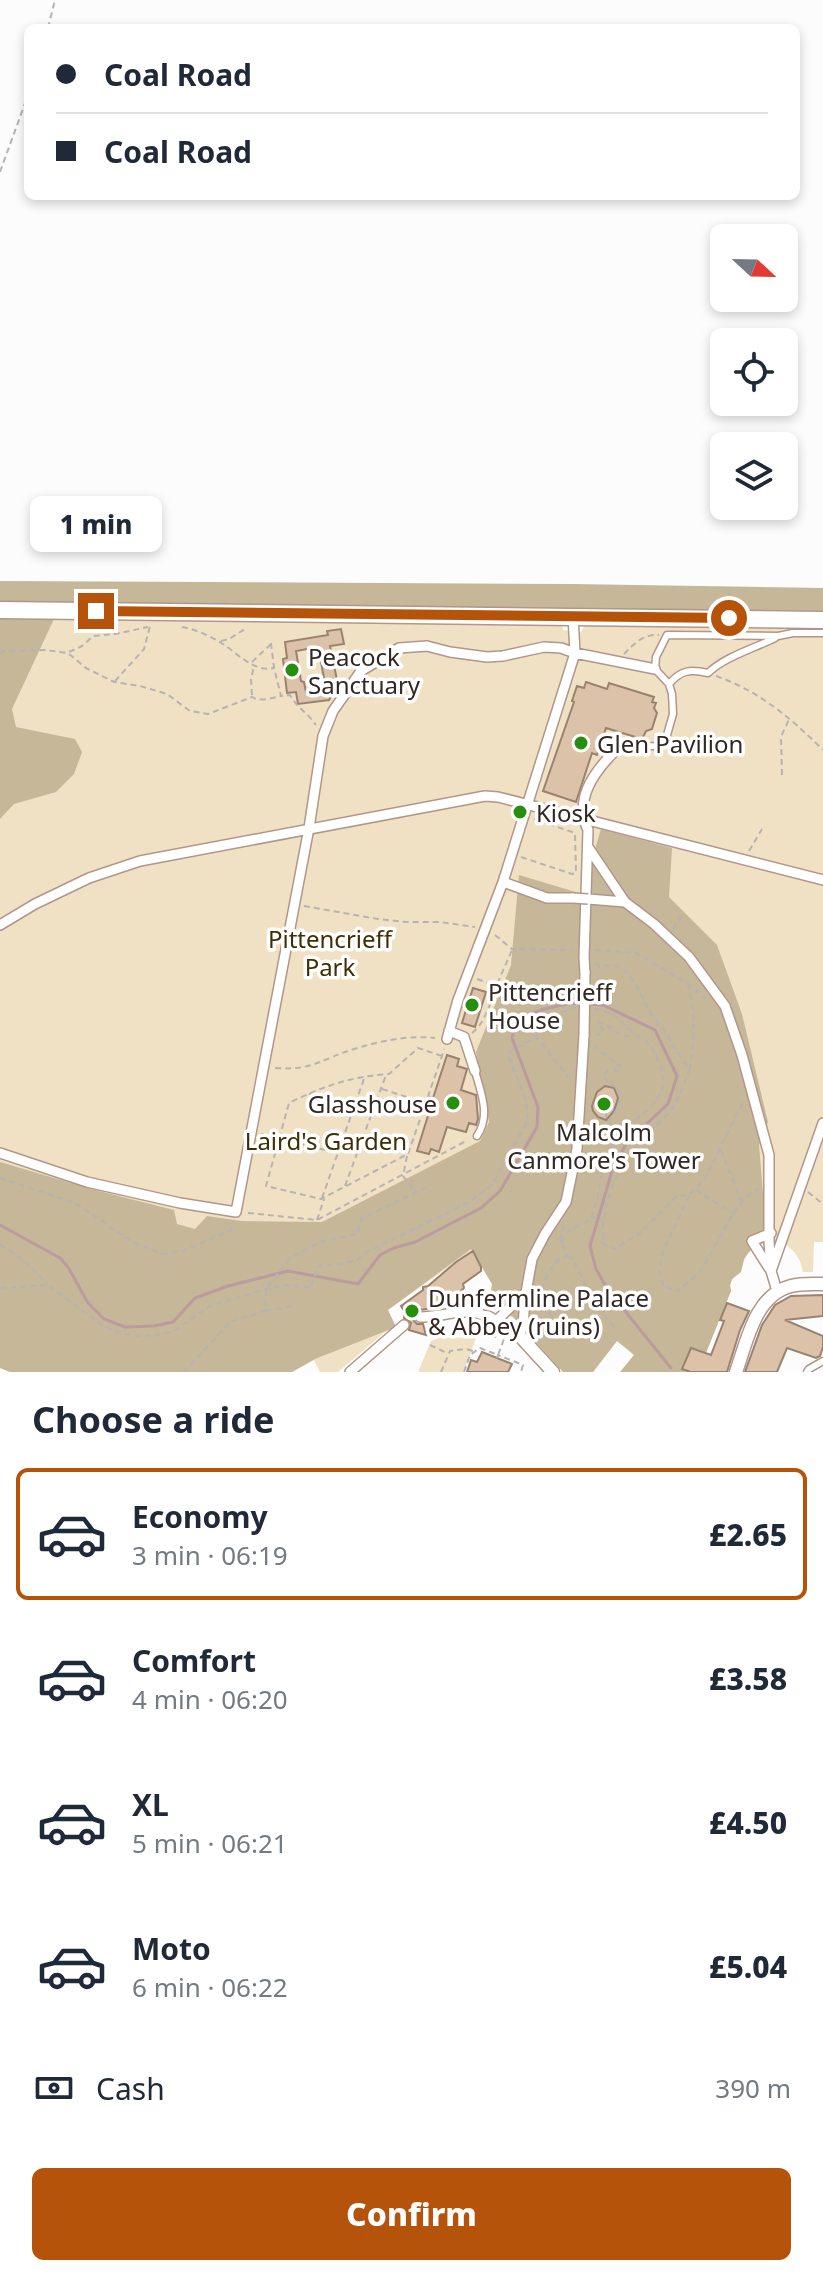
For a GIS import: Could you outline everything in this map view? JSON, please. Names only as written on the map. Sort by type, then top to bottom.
[{"type":"street","points":[[0,610],[823,620]]},
{"type":"street","points":[[475,1071],[464,1037],[448,1035],[467,975],[503,882],[575,653],[573,616]]},
{"type":"street","points":[[0,1153],[87,1182],[236,1212],[309,828],[323,736],[333,711],[361,671],[399,648],[427,646],[487,657],[544,647],[561,648],[655,669]]},
{"type":"street","points":[[519,1335],[523,1327],[532,1259],[566,1202],[577,1149],[588,847],[588,830],[583,820],[586,791],[596,770],[614,752]]},
{"type":"street","points":[[0,925],[89,878],[140,861],[485,796],[823,880]]},
{"type":"street","points":[[588,847],[625,902],[689,957],[725,1006],[769,1155],[771,1271],[777,1291]]},
{"type":"street","points":[[503,882],[547,898],[625,902]]},
{"type":"street","points":[[771,1271],[823,1123]]},
{"type":"street","points":[[771,1271],[752,1241],[769,1233],[784,1234]]},
{"type":"street","points":[[736,1372],[757,1315],[766,1300],[777,1291],[792,1286],[823,1284]]},
{"type":"street","points":[[492,1319],[525,1298]]},
{"type":"street","points":[[420,1317],[477,1312],[519,1335],[553,1372]]},
{"type":"street","points":[[350,1372],[404,1325]]},
{"type":"lane","points":[[614,752],[622,747],[656,746],[667,735],[673,714],[672,694],[669,684],[655,669],[656,657],[671,634],[778,636],[823,633]]},
{"type":"lane","points":[[669,684],[690,669],[708,673],[731,657],[778,636]]},
{"type":"lane","points":[[475,1071],[486,1119],[477,1136]]},
{"type":"lane","points":[[807,1372],[822,1362]]},
{"type":"path","points":[[49,24],[55,0]]},
{"type":"path","points":[[0,172],[24,106]]},
{"type":"path","points":[[68,653],[93,636],[159,624]]},
{"type":"path","points":[[114,682],[144,649],[150,626]]},
{"type":"path","points":[[173,626],[187,627],[219,641],[234,654],[267,670],[274,668]]},
{"type":"path","points":[[219,641],[245,629]]},
{"type":"path","points":[[618,660],[637,640],[650,634],[671,634]]},
{"type":"path","points":[[252,697],[253,664],[271,643],[281,696]]},
{"type":"path","points":[[0,653],[45,650],[68,653],[86,668],[114,682],[167,694],[190,711],[208,714],[252,697],[267,699],[290,695],[323,736]]},
{"type":"path","points":[[708,673],[737,683],[790,718],[823,750]]},
{"type":"path","points":[[782,775],[781,737],[790,718]]},
{"type":"path","points":[[512,854],[576,873],[575,832],[524,816]]},
{"type":"path","points":[[748,861],[749,848],[762,829]]},
{"type":"path","points":[[294,904],[378,919],[440,922],[486,929],[512,949],[584,954],[636,953],[687,983],[709,1002]]},
{"type":"path","points":[[668,936],[684,913]]},
{"type":"path","points":[[464,1037],[477,1030],[512,949]]},
{"type":"path","points":[[584,954],[600,967],[609,964],[625,969],[674,1049],[690,1069]]},
{"type":"path","points":[[467,975],[488,983],[498,982]]},
{"type":"path","points":[[687,983],[693,1002],[690,1069],[675,1104],[643,1138],[620,1170],[602,1228],[603,1244],[615,1249],[640,1233],[677,1196],[689,1195]]},
{"type":"path","points":[[606,1101],[607,1122],[615,1114],[621,1097],[620,1091],[603,1077],[608,1070],[620,1071],[621,1067],[598,1047],[583,1039],[601,1034],[603,1030],[598,1022],[620,1034],[628,1037],[635,1035],[647,1041],[663,1075],[662,1089],[653,1103],[615,1139],[604,1166],[591,1217],[582,1226],[568,1232],[562,1243],[592,1300],[615,1328]]},
{"type":"path","points":[[265,1067],[295,1070],[313,1066],[352,1049],[397,1038],[448,1035],[403,1176]]},
{"type":"path","points":[[0,1245],[12,1251],[48,1285],[102,1325],[119,1333],[138,1336],[174,1331],[210,1306],[266,1289],[286,1285],[311,1288],[318,1266],[357,1260],[390,1240],[461,1207],[492,1185],[527,1122],[526,1101],[508,1053],[536,1037]]},
{"type":"path","points":[[539,1042],[581,1091]]},
{"type":"path","points":[[408,1154],[323,1198],[266,1186],[289,1103],[329,1085],[365,1075],[389,1074],[418,1048],[442,1056]]},
{"type":"path","points":[[344,1187],[386,1074]]},
{"type":"path","points":[[317,1220],[365,1075]]},
{"type":"path","points":[[751,1086],[705,1179],[689,1195],[663,1251],[659,1271],[664,1287],[678,1291],[699,1272],[750,1193],[770,1185]]},
{"type":"path","points":[[381,1088],[425,1103]]},
{"type":"path","points":[[308,1094],[353,1110]]},
{"type":"path","points":[[251,1132],[338,1153]]},
{"type":"path","points":[[0,1178],[75,1203],[134,1243],[163,1254],[183,1251],[231,1230],[236,1212],[317,1220],[466,1141]]},
{"type":"path","points":[[720,1149],[742,1203]]},
{"type":"path","points":[[403,1176],[417,1193]]},
{"type":"path","points":[[265,1311],[266,1289],[290,1258],[320,1242],[357,1234],[361,1219],[425,1188]]},
{"type":"path","points":[[695,1189],[734,1214]]},
{"type":"path","points":[[800,1189],[823,1204]]},
{"type":"path","points":[[591,1217],[604,1221]]},
{"type":"path","points":[[565,1333],[546,1308],[541,1291],[544,1278],[553,1264],[567,1256]]},
{"type":"path","points":[[0,1288],[48,1285]]},
{"type":"path","points":[[184,1372],[230,1322],[292,1306]]},
{"type":"path","points":[[497,1356],[503,1342]]},
{"type":"path","points":[[430,1345],[449,1354]]},
{"type":"path","points":[[464,1372],[474,1351],[480,1348],[523,1365],[521,1372]]},
{"type":"path","points":[[441,1372],[450,1351],[474,1351]]},
{"type":"green space","name":"Pittencrieff Park","points":[[0,617],[557,622],[562,624],[563,630],[581,632],[585,625],[591,623],[823,627],[823,1242],[814,1242],[813,1272],[803,1272],[796,1254],[782,1243],[765,1242],[756,1246],[748,1253],[732,1281],[731,1291],[706,1353],[691,1348],[681,1372],[651,1372],[617,1341],[593,1372],[563,1372],[513,1317],[489,1306],[492,1284],[473,1250],[388,1310],[396,1327],[385,1332],[338,1372],[320,1372],[314,1360],[292,1372],[10,1372],[0,1368]]},
{"type":"green space","points":[[441,1337],[476,1338],[464,1372],[418,1372],[431,1341]]},
{"type":"shaded area","points":[[0,581],[823,588],[823,611],[0,605]]},
{"type":"shaded area","points":[[0,617],[54,619],[12,709],[16,727],[75,739],[82,752],[74,774],[56,792],[14,804],[0,819]]},
{"type":"shaded area","points":[[601,829],[672,848],[669,897],[717,945],[742,1014],[768,1122],[759,1145],[766,1230],[762,1243],[749,1252],[741,1272],[732,1279],[731,1291],[706,1353],[690,1349],[682,1368],[691,1372],[620,1372],[634,1355],[617,1341],[593,1372],[563,1372],[513,1317],[489,1306],[492,1284],[471,1249],[388,1310],[396,1327],[315,1359],[292,1372],[10,1372],[0,1368],[0,1162],[174,1210],[177,1224],[195,1229],[207,1216],[241,1221],[322,1222],[480,1141],[489,1122],[476,1052],[511,965],[519,875],[589,896],[592,859]]},
{"type":"building","name":"Peacock Sanctuary","points":[[341,629],[344,644],[330,646],[338,685],[329,700],[298,704],[296,692],[287,693],[283,659],[287,658],[285,642],[328,635],[327,631]],"holes":[[[318,647],[326,688],[306,692],[296,651]]]},
{"type":"building","name":"Glen Pavilion","points":[[586,682],[607,689],[609,683],[654,697],[652,702],[656,703],[654,708],[657,713],[652,729],[646,731],[642,739],[606,728],[597,755],[592,753],[576,802],[543,791],[577,686],[584,688]]},
{"type":"building","name":"Pittencrieff House","points":[[473,988],[486,992],[475,1027],[462,1023]]},
{"type":"building","name":"Glasshouse","points":[[447,1055],[459,1059],[457,1066],[467,1069],[461,1090],[476,1095],[478,1119],[476,1125],[469,1123],[466,1132],[447,1127],[439,1152],[431,1149],[429,1154],[417,1151],[431,1106],[427,1105],[430,1097],[433,1098]]},
{"type":"building","name":"Malcolm Canmore's Tower","points":[[605,1086],[614,1088],[618,1098],[614,1111],[606,1120],[598,1117],[592,1106],[597,1092]]},
{"type":"building","points":[[473,1251],[481,1271],[463,1284],[464,1288],[456,1296],[452,1294],[435,1308],[414,1313],[413,1320],[423,1324],[426,1335],[409,1330],[411,1323],[404,1318],[405,1312],[401,1306]]},
{"type":"building","points":[[823,1295],[823,1316],[785,1320],[823,1336],[820,1356],[816,1358],[787,1348],[777,1372],[745,1372],[762,1325],[775,1305],[791,1296]]},
{"type":"building","points":[[727,1303],[749,1311],[727,1372],[682,1369],[691,1348],[711,1355],[724,1321],[720,1320]]},
{"type":"building","points":[[482,1352],[512,1364],[508,1372],[467,1372],[471,1360],[477,1362]]},
{"type":"waterway","points":[[0,1225],[60,1258],[88,1303],[104,1319],[125,1327],[173,1322],[195,1298],[288,1271],[358,1284],[380,1255],[415,1242],[481,1208],[500,1191],[537,1127],[538,1107],[512,1038],[515,1026],[524,1017],[544,1009],[571,1003],[603,1005],[655,1030],[677,1076],[668,1104],[627,1142],[612,1171],[590,1246],[596,1269],[608,1290],[671,1368]]},
{"type":"place","name":"Peacock Sanctuary","points":[[292,670]]},
{"type":"place","name":"Glen Pavilion","points":[[581,743]]},
{"type":"place","name":"Kiosk","points":[[520,812]]},
{"type":"place","name":"Pittencrieff House","points":[[472,1005]]},
{"type":"place","name":"Glasshouse","points":[[453,1103]]},
{"type":"place","name":"Malcolm Canmore's Tower","points":[[604,1104]]},
{"type":"place","name":"Dunfermline Palace & Abbey (ruins)","points":[[412,1311]]},
{"type":"route","points":[[96,611],[729,618]]},
{"type":"park label","name":"Laird's Garden","points":[[326,1140]]}]
